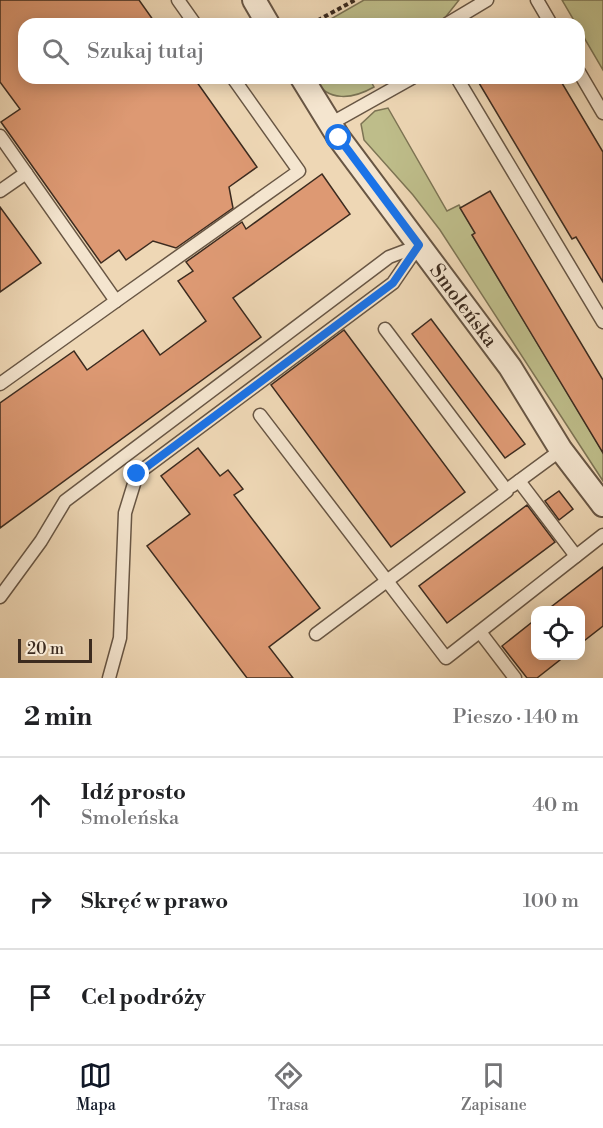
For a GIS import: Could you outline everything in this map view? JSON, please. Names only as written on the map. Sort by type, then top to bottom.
[{"type":"street","points":[[254,0],[264,18]]},
{"type":"street","name":"Smoleńska","points":[[306,84],[330,124],[510,368],[561,450],[603,505]]},
{"type":"lane","points":[[178,0],[191,18]]},
{"type":"lane","points":[[457,18],[487,0]]},
{"type":"lane","points":[[537,0],[548,18]]},
{"type":"lane","points":[[585,82],[603,113]]},
{"type":"lane","points":[[0,384],[299,171],[237,84]]},
{"type":"lane","points":[[330,124],[401,84]]},
{"type":"lane","points":[[461,84],[603,322]]},
{"type":"lane","points":[[0,136],[116,301]]},
{"type":"lane","points":[[0,191],[26,173]]},
{"type":"lane","points":[[0,597],[65,501],[389,257],[419,245]]},
{"type":"lane","points":[[109,678],[120,638],[125,513],[137,474],[393,283],[419,245]]},
{"type":"lane","points":[[385,329],[507,490]]},
{"type":"lane","points":[[260,415],[446,658],[603,535]]},
{"type":"lane","points":[[316,634],[561,450]]},
{"type":"lane","points":[[519,481],[576,556]]},
{"type":"lane","points":[[480,632],[515,678]]},
{"type":"path","points":[[322,18],[355,0]]},
{"type":"shaded area","points":[[364,0],[459,0],[445,18],[332,18]]},
{"type":"shaded area","points":[[562,0],[603,0],[603,70],[585,39],[585,18],[572,18]]},
{"type":"shaded area","points":[[318,84],[372,84],[374,87],[358,94],[341,96],[326,92]]},
{"type":"shaded area","points":[[388,108],[447,211],[459,205],[475,233],[472,235],[603,452],[603,481],[440,230],[413,195],[364,140],[361,124],[375,111]]},
{"type":"building","points":[[0,0],[139,0],[152,18],[18,18],[18,84],[198,84],[257,167],[229,187],[233,208],[176,248],[153,241],[126,260],[119,250],[101,263],[1,122],[20,109],[0,82]]},
{"type":"building","points":[[480,84],[563,84],[603,152],[603,282],[576,237],[572,239]]},
{"type":"building","points":[[322,174],[350,214],[233,298],[261,337],[0,528],[0,403],[74,351],[87,370],[143,330],[160,355],[206,321],[178,281],[193,271],[186,262],[242,222],[246,229]]},
{"type":"building","points":[[490,191],[603,380],[603,453],[472,235],[475,233],[460,208]]},
{"type":"building","points":[[0,207],[41,263],[0,292]]},
{"type":"building","points":[[431,319],[525,444],[505,458],[412,334]]},
{"type":"building","points":[[344,330],[465,492],[391,547],[271,385]]},
{"type":"building","points":[[198,448],[220,476],[228,470],[243,489],[234,495],[320,608],[269,647],[293,678],[247,678],[147,546],[190,514],[161,476]]},
{"type":"building","points":[[559,491],[573,509],[559,520],[545,501]]},
{"type":"building","points":[[527,505],[555,542],[447,623],[419,586]]},
{"type":"building","points":[[603,567],[603,626],[585,640],[585,606],[552,606]]},
{"type":"building","points":[[531,623],[531,660],[560,660],[537,678],[527,678],[502,646]]},
{"type":"route","points":[[137,474],[393,283],[419,245],[339,138]]}]
